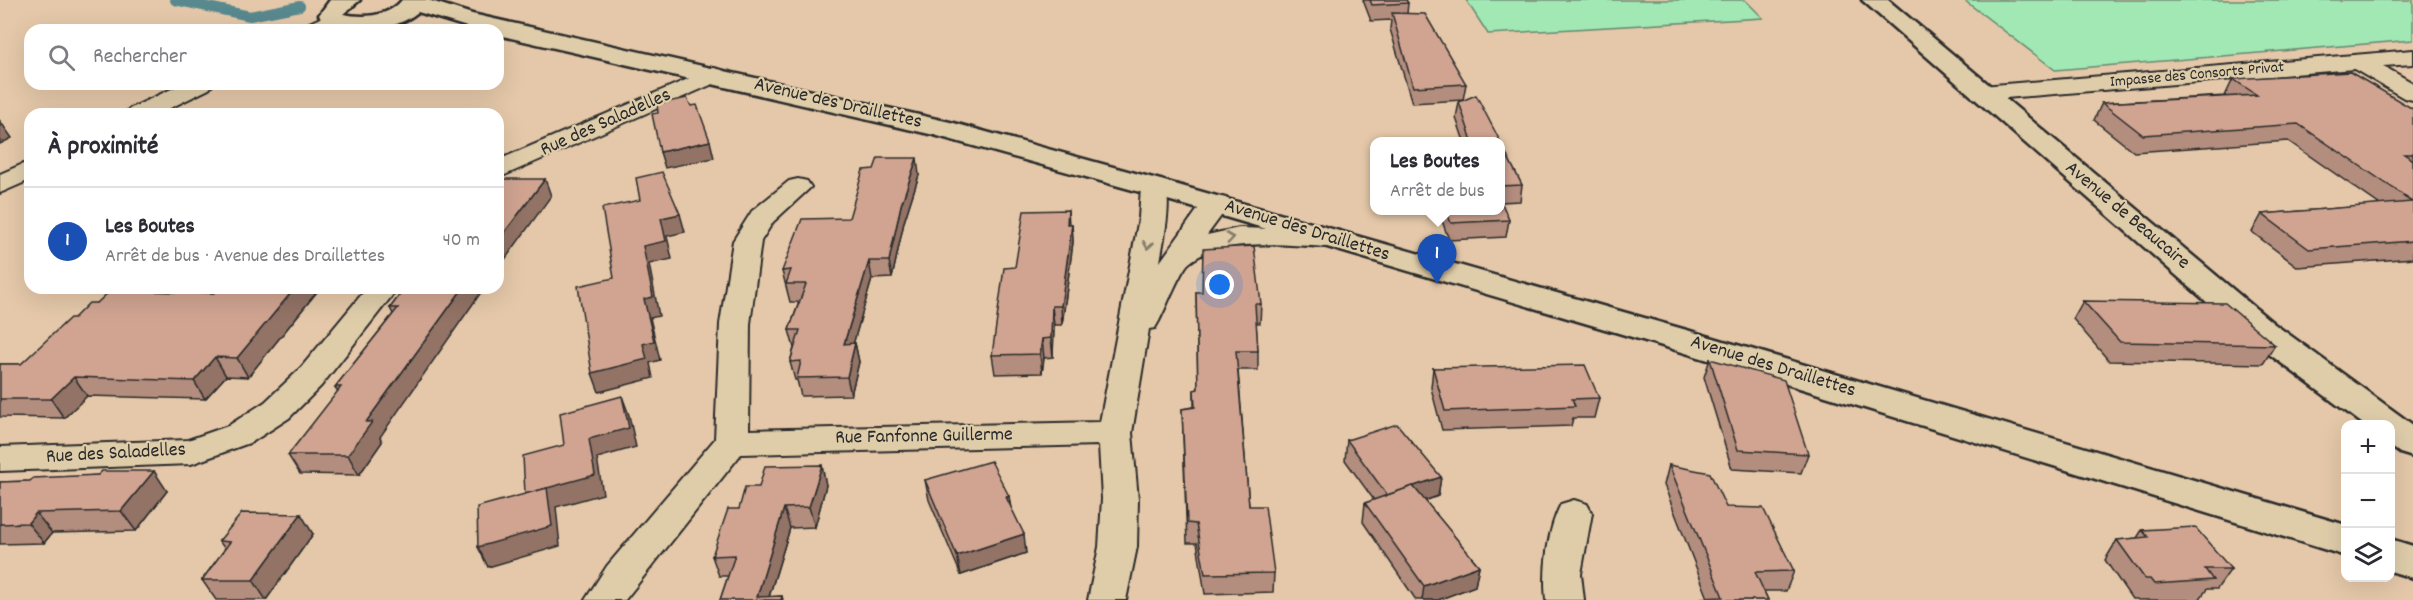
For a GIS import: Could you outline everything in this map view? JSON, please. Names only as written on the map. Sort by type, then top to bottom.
[{"type":"street","name":"Avenue de Beaucaire","points":[[1874,0],[2261,331],[2381,420]]},
{"type":"street","name":"Avenue des Draillettes","points":[[334,15],[372,22],[407,7],[483,24]]},
{"type":"street","name":"Avenue des Draillettes","points":[[504,29],[940,128],[1216,204],[1700,345],[2341,539]]},
{"type":"street","name":"Impasse des Consorts Privat","points":[[1982,93],[2413,57]]},
{"type":"street","points":[[2357,61],[2413,93]]},
{"type":"street","name":"Rue des Saladelles","points":[[504,167],[714,75]]},
{"type":"street","points":[[151,108],[188,90]]},
{"type":"street","points":[[0,185],[24,172]]},
{"type":"street","points":[[604,600],[620,576],[732,442],[735,324],[747,241],[762,217],[798,187]]},
{"type":"street","points":[[1107,600],[1118,547],[1120,499],[1115,433],[1153,218],[1154,187]]},
{"type":"street","points":[[1130,347],[1176,258],[1216,204]]},
{"type":"street","points":[[1176,258],[1205,243],[1239,236],[1330,239]]},
{"type":"street","name":"Rue des Saladelles","points":[[0,459],[191,452],[240,434],[277,410],[310,378],[378,294]]},
{"type":"street","points":[[2395,431],[2413,444]]},
{"type":"street","name":"Rue Fanfonne Guillerme","points":[[732,442],[1115,433]]},
{"type":"street","points":[[1565,600],[1562,574],[1574,513]]},
{"type":"street","points":[[2395,548],[2413,547]]},
{"type":"street","points":[[2395,556],[2413,562]]},
{"type":"green space","points":[[1466,0],[1745,0],[1763,18],[1488,34]]},
{"type":"green space","points":[[1964,0],[2413,0],[2413,40],[2055,70]]},
{"type":"building","points":[[1370,0],[1406,0],[1408,3],[1372,5]]},
{"type":"building","points":[[1392,13],[1425,14],[1466,84],[1413,87]]},
{"type":"building","points":[[2350,72],[2413,109],[2413,154],[2404,154],[2413,160],[2413,241],[2309,249],[2262,214],[2412,202],[2298,124],[2143,135],[2102,103],[2257,95],[2233,79]]},
{"type":"building","points":[[1476,95],[1498,137],[1471,137],[1459,102]]},
{"type":"building","points":[[687,98],[691,106],[697,105],[710,141],[660,152],[652,114],[658,113],[657,104]]},
{"type":"building","points":[[1505,152],[1522,185],[1505,186]]},
{"type":"building","points":[[878,158],[917,158],[901,205],[889,261],[869,261],[844,344],[855,343],[847,377],[797,378],[801,361],[790,362],[800,330],[789,330],[806,284],[786,284],[791,270],[782,271],[802,219],[849,218],[863,170],[874,169]]},
{"type":"building","points":[[662,172],[680,214],[661,218],[666,241],[643,246],[653,297],[644,299],[654,341],[643,344],[647,359],[592,373],[578,286],[614,278],[602,208],[640,200],[636,178]]},
{"type":"building","points":[[504,179],[545,179],[504,233]]},
{"type":"building","points":[[1068,210],[1067,224],[1072,224],[1061,306],[1052,306],[1051,338],[1042,339],[1040,354],[992,355],[1004,268],[1015,267],[1024,211]]},
{"type":"building","points":[[1505,211],[1509,220],[1451,223],[1448,215],[1505,215]]},
{"type":"building","points":[[1254,246],[1261,304],[1255,304],[1258,351],[1236,351],[1249,506],[1265,506],[1274,573],[1205,574],[1196,524],[1187,523],[1182,409],[1195,407],[1194,390],[1198,389],[1196,292],[1202,292],[1203,249]]},
{"type":"building","points":[[107,294],[290,294],[237,358],[215,357],[194,381],[74,377],[51,399],[0,399],[0,364],[21,364],[70,318],[74,318],[89,303],[97,303]]},
{"type":"building","points":[[400,294],[459,294],[366,422],[372,422],[348,455],[288,455],[341,387],[335,387],[398,308],[390,308]]},
{"type":"building","points":[[2083,301],[2225,303],[2275,345],[2120,342]]},
{"type":"building","points":[[1710,359],[1784,380],[1808,454],[1738,450]]},
{"type":"building","points":[[1585,365],[1599,398],[1572,399],[1575,406],[1445,411],[1433,368]]},
{"type":"building","points":[[622,396],[629,428],[589,439],[595,475],[525,494],[523,456],[564,445],[560,413]]},
{"type":"building","points":[[1397,424],[1441,477],[1387,495],[1347,440]]},
{"type":"building","points":[[991,461],[1009,496],[1006,497],[1024,534],[957,556],[925,480]]},
{"type":"building","points":[[822,465],[809,507],[784,508],[757,597],[782,596],[781,600],[720,600],[735,555],[712,556],[728,509],[739,509],[745,487],[759,487],[765,466]]},
{"type":"building","points":[[1669,465],[1710,473],[1726,507],[1763,508],[1794,571],[1755,572],[1768,600],[1703,600],[1702,598],[1723,597]]},
{"type":"building","points":[[102,471],[154,471],[121,511],[36,513],[28,523],[0,524],[0,482],[98,475]]},
{"type":"building","points":[[1413,486],[1479,566],[1424,586],[1365,503]]},
{"type":"building","points":[[547,488],[552,526],[478,547],[477,507]]},
{"type":"building","points":[[242,513],[301,514],[253,580],[202,580],[230,542],[219,541]]},
{"type":"building","points":[[2195,527],[2231,569],[2205,569],[2213,580],[2154,584],[2150,579],[2145,579],[2117,540],[2148,537],[2142,530]]},
{"type":"waterway","points":[[175,0],[250,16],[300,6]]},
{"type":"place","name":"Les Boutes","points":[[1437,284]]}]
